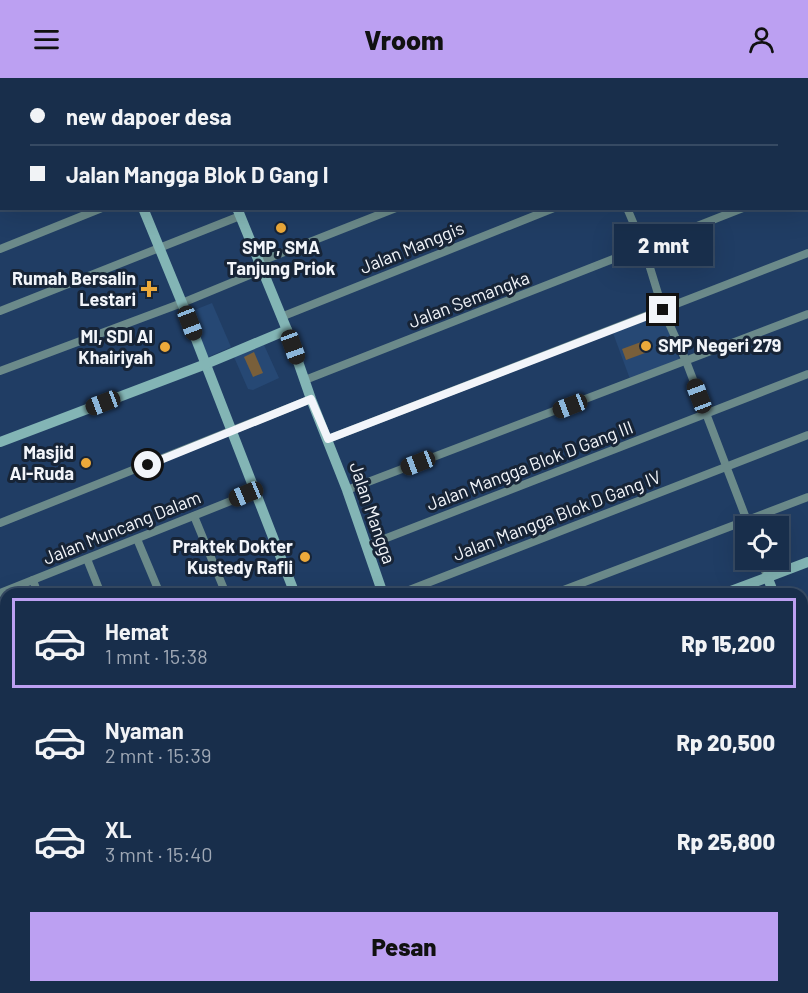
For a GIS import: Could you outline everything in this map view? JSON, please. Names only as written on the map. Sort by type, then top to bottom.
[{"type":"street","points":[[0,249],[97,210]]},
{"type":"street","points":[[144,210],[293,588]]},
{"type":"street","points":[[0,371],[182,303],[391,210]]},
{"type":"street","name":"Jalan Manggis","points":[[281,316],[549,210]]},
{"type":"street","points":[[628,210],[644,248],[663,310],[686,362],[745,516]]},
{"type":"street","name":"Jalan Semangka","points":[[305,380],[738,210]]},
{"type":"street","points":[[0,311],[159,249],[239,211]]},
{"type":"street","name":"Jalan Mangga","points":[[239,211],[287,330],[381,588]]},
{"type":"street","points":[[328,439],[808,253]]},
{"type":"street","points":[[347,490],[808,314]]},
{"type":"street","points":[[0,442],[206,364],[287,330]]},
{"type":"street","name":"Jalan Mangga Blok D Gang III","points":[[366,546],[808,374]]},
{"type":"street","points":[[0,523],[311,399]]},
{"type":"street","name":"Jalan Mangga Blok D Gang IV","points":[[415,588],[808,435]]},
{"type":"street","name":"Jalan Muncang Dalam","points":[[13,588],[256,491]]},
{"type":"street","points":[[766,516],[808,497]]},
{"type":"street","points":[[194,516],[224,588]]},
{"type":"street","points":[[567,588],[735,523]]},
{"type":"street","points":[[137,539],[157,588]]},
{"type":"street","points":[[87,559],[99,588]]},
{"type":"street","points":[[738,588],[808,562]]},
{"type":"street","points":[[765,570],[772,588]]},
{"type":"street","points":[[33,580],[36,588]]},
{"type":"shaded area","points":[[212,303],[231,347],[206,358],[187,313]]},
{"type":"shaded area","name":"SMP Negeri 279","points":[[663,314],[679,359],[630,379],[613,333]]},
{"type":"shaded area","points":[[641,342],[645,353],[626,360],[622,349]]},
{"type":"shaded area","points":[[264,345],[279,378],[253,390],[248,389],[234,357]]},
{"type":"shaded area","points":[[254,352],[263,373],[253,377],[244,357]]},
{"type":"place","name":"SMP, SMA Tanjung Priok","points":[[281,228]]},
{"type":"place","name":"Rumah Bersalin Lestari","points":[[149,289]]},
{"type":"place","name":"SMP Negeri 279","points":[[646,346]]},
{"type":"place","name":"MI, SDI Al Khairiyah","points":[[165,347]]},
{"type":"place","name":"Masjid Al-Ruda","points":[[86,463]]},
{"type":"place","name":"Praktek Dokter Kustedy Rafli","points":[[305,557]]},
{"type":"route","points":[[148,465],[311,399],[328,439],[663,310]]}]
